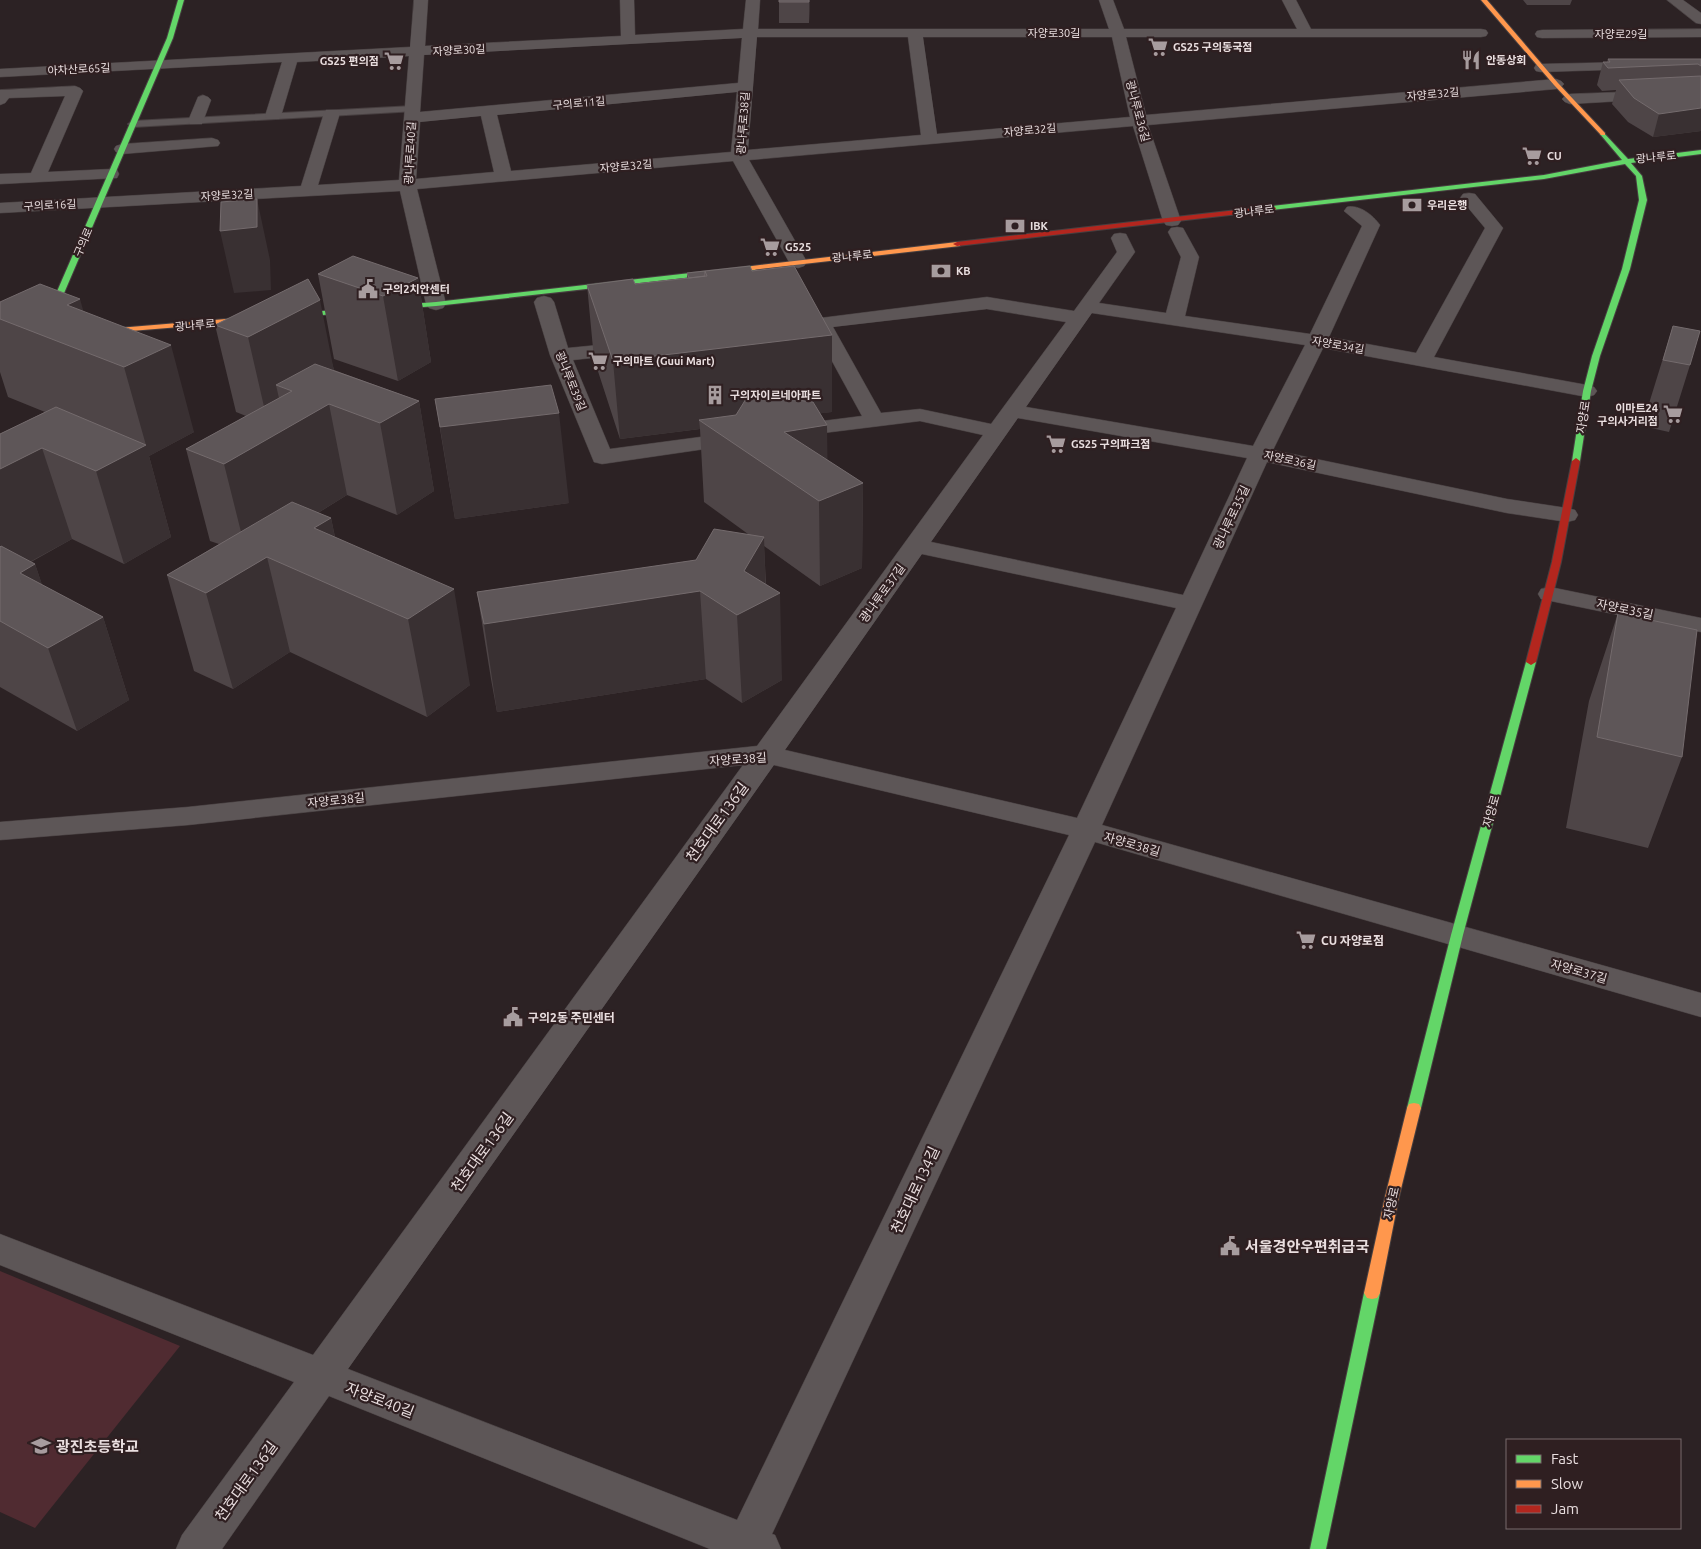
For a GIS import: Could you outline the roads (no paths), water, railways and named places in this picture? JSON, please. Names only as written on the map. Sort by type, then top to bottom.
[{"type":"main road","name":"구의로","points":[[47,334],[111,174],[170,38],[181,0]]},
{"type":"main road","name":"자양로","points":[[1318,1549],[1392,1197],[1457,934],[1550,594],[1567,515],[1586,391],[1626,269],[1643,200],[1638,176],[1628,161],[1541,68],[1484,0]]},
{"type":"main road","name":"광나루로","points":[[81,333],[436,304],[798,262],[1176,229],[1544,177],[1628,161],[1701,152]]},
{"type":"main road","points":[[1508,193],[1555,187]]},
{"type":"main road","name":"광나루로","points":[[411,318],[910,261]]},
{"type":"main road","points":[[93,343],[131,341]]},
{"type":"street","name":"광나루로40길","points":[[421,0],[407,185],[436,304]]},
{"type":"street","points":[[627,0],[628,40]]},
{"type":"street","name":"광나루로38길","points":[[753,0],[739,157],[798,262]]},
{"type":"street","name":"광나루로36길","points":[[1106,0],[1118,33],[1139,120],[1176,229]]},
{"type":"street","points":[[1289,0],[1307,34]]},
{"type":"street","points":[[1674,0],[1701,20]]},
{"type":"street","name":"자양로30길","points":[[158,65],[751,33],[1481,34]]},
{"type":"street","points":[[914,33],[930,139]]},
{"type":"street","points":[[1695,33],[1701,44]]},
{"type":"street","name":"자양로29길","points":[[1542,34],[1695,33]]},
{"type":"street","points":[[273,116],[291,58]]},
{"type":"street","name":"아차산로65길","points":[[0,73],[158,65]]},
{"type":"street","points":[[1541,68],[1631,66]]},
{"type":"street","name":"자양로32길","points":[[100,203],[407,185],[1556,84]]},
{"type":"street","name":"구의로11길","points":[[412,114],[488,111],[746,87]]},
{"type":"street","points":[[0,100],[4,94],[75,91],[37,178]]},
{"type":"street","points":[[1570,99],[1663,96]]},
{"type":"street","points":[[196,121],[203,100]]},
{"type":"street","points":[[488,111],[504,177]]},
{"type":"street","points":[[308,191],[332,113]]},
{"type":"street","points":[[122,149],[212,143]]},
{"type":"street","points":[[0,179],[111,174]]},
{"type":"street","points":[[1422,360],[1494,228],[1469,198]]},
{"type":"street","name":"구의로16길","points":[[0,208],[100,203]]},
{"type":"street","name":"광나루로35길","points":[[1086,830],[1260,454],[1317,341],[1371,225],[1356,211]]},
{"type":"street","points":[[1174,319],[1190,257],[1176,229]]},
{"type":"street","name":"광나루로37길","points":[[766,754],[1126,252],[1120,238]]},
{"type":"street","name":"광나루로39길","points":[[544,302],[560,355],[602,458],[874,419]]},
{"type":"street","points":[[768,330],[987,303],[1083,312]]},
{"type":"street","name":"자양로34길","points":[[1083,312],[1174,319],[1317,341],[1586,391]]},
{"type":"street","points":[[821,323],[874,419],[920,415],[998,432]]},
{"type":"street","points":[[560,355],[642,346]]},
{"type":"street","name":"자양로36길","points":[[1012,411],[1260,454],[1507,506],[1567,515]]},
{"type":"street","points":[[916,546],[1190,604]]},
{"type":"street","name":"자양로35길","points":[[1550,594],[1701,626]]},
{"type":"street","name":"자양로38길","points":[[0,831],[188,816],[766,754],[1086,830],[1457,934]]},
{"type":"street","name":"천호대로136길","points":[[198,1549],[766,754]]},
{"type":"street","name":"천호대로134길","points":[[750,1547],[1086,830]]},
{"type":"street","name":"자양로37길","points":[[1457,934],[1701,1005]]},
{"type":"street","name":"자양로40길","points":[[0,1249],[750,1547]]},
{"type":"lane","name":"구의로11길","points":[[133,124],[332,113],[412,114]]},
{"type":"place","name":"GS25 구의동국점","points":[[1158,47]]},
{"type":"place","name":"안동상회","points":[[1471,60]]},
{"type":"place","name":"GS25 편의점","points":[[394,61]]},
{"type":"place","name":"CU","points":[[1532,156]]},
{"type":"place","name":"우리은행","points":[[1412,205]]},
{"type":"place","name":"IBK","points":[[1015,226]]},
{"type":"place","name":"G525","points":[[770,247]]},
{"type":"place","name":"KB","points":[[941,271]]},
{"type":"place","name":"구의2치안센터","points":[[368,289]]},
{"type":"place","name":"구의마트 (Guui Mart)","points":[[598,361]]},
{"type":"place","name":"구의자이르네아파트","points":[[715,395]]},
{"type":"place","name":"이마트24 구의사거리점","points":[[1673,414]]},
{"type":"place","name":"GS25 구의파크점","points":[[1056,444]]},
{"type":"place","name":"CU 자양로점","points":[[1306,940]]},
{"type":"place","name":"구의2동 주민센터","points":[[513,1017]]},
{"type":"place","name":"서울경안우편취급국","points":[[1230,1246]]},
{"type":"place","name":"광진초등학교","points":[[41,1446]]}]
